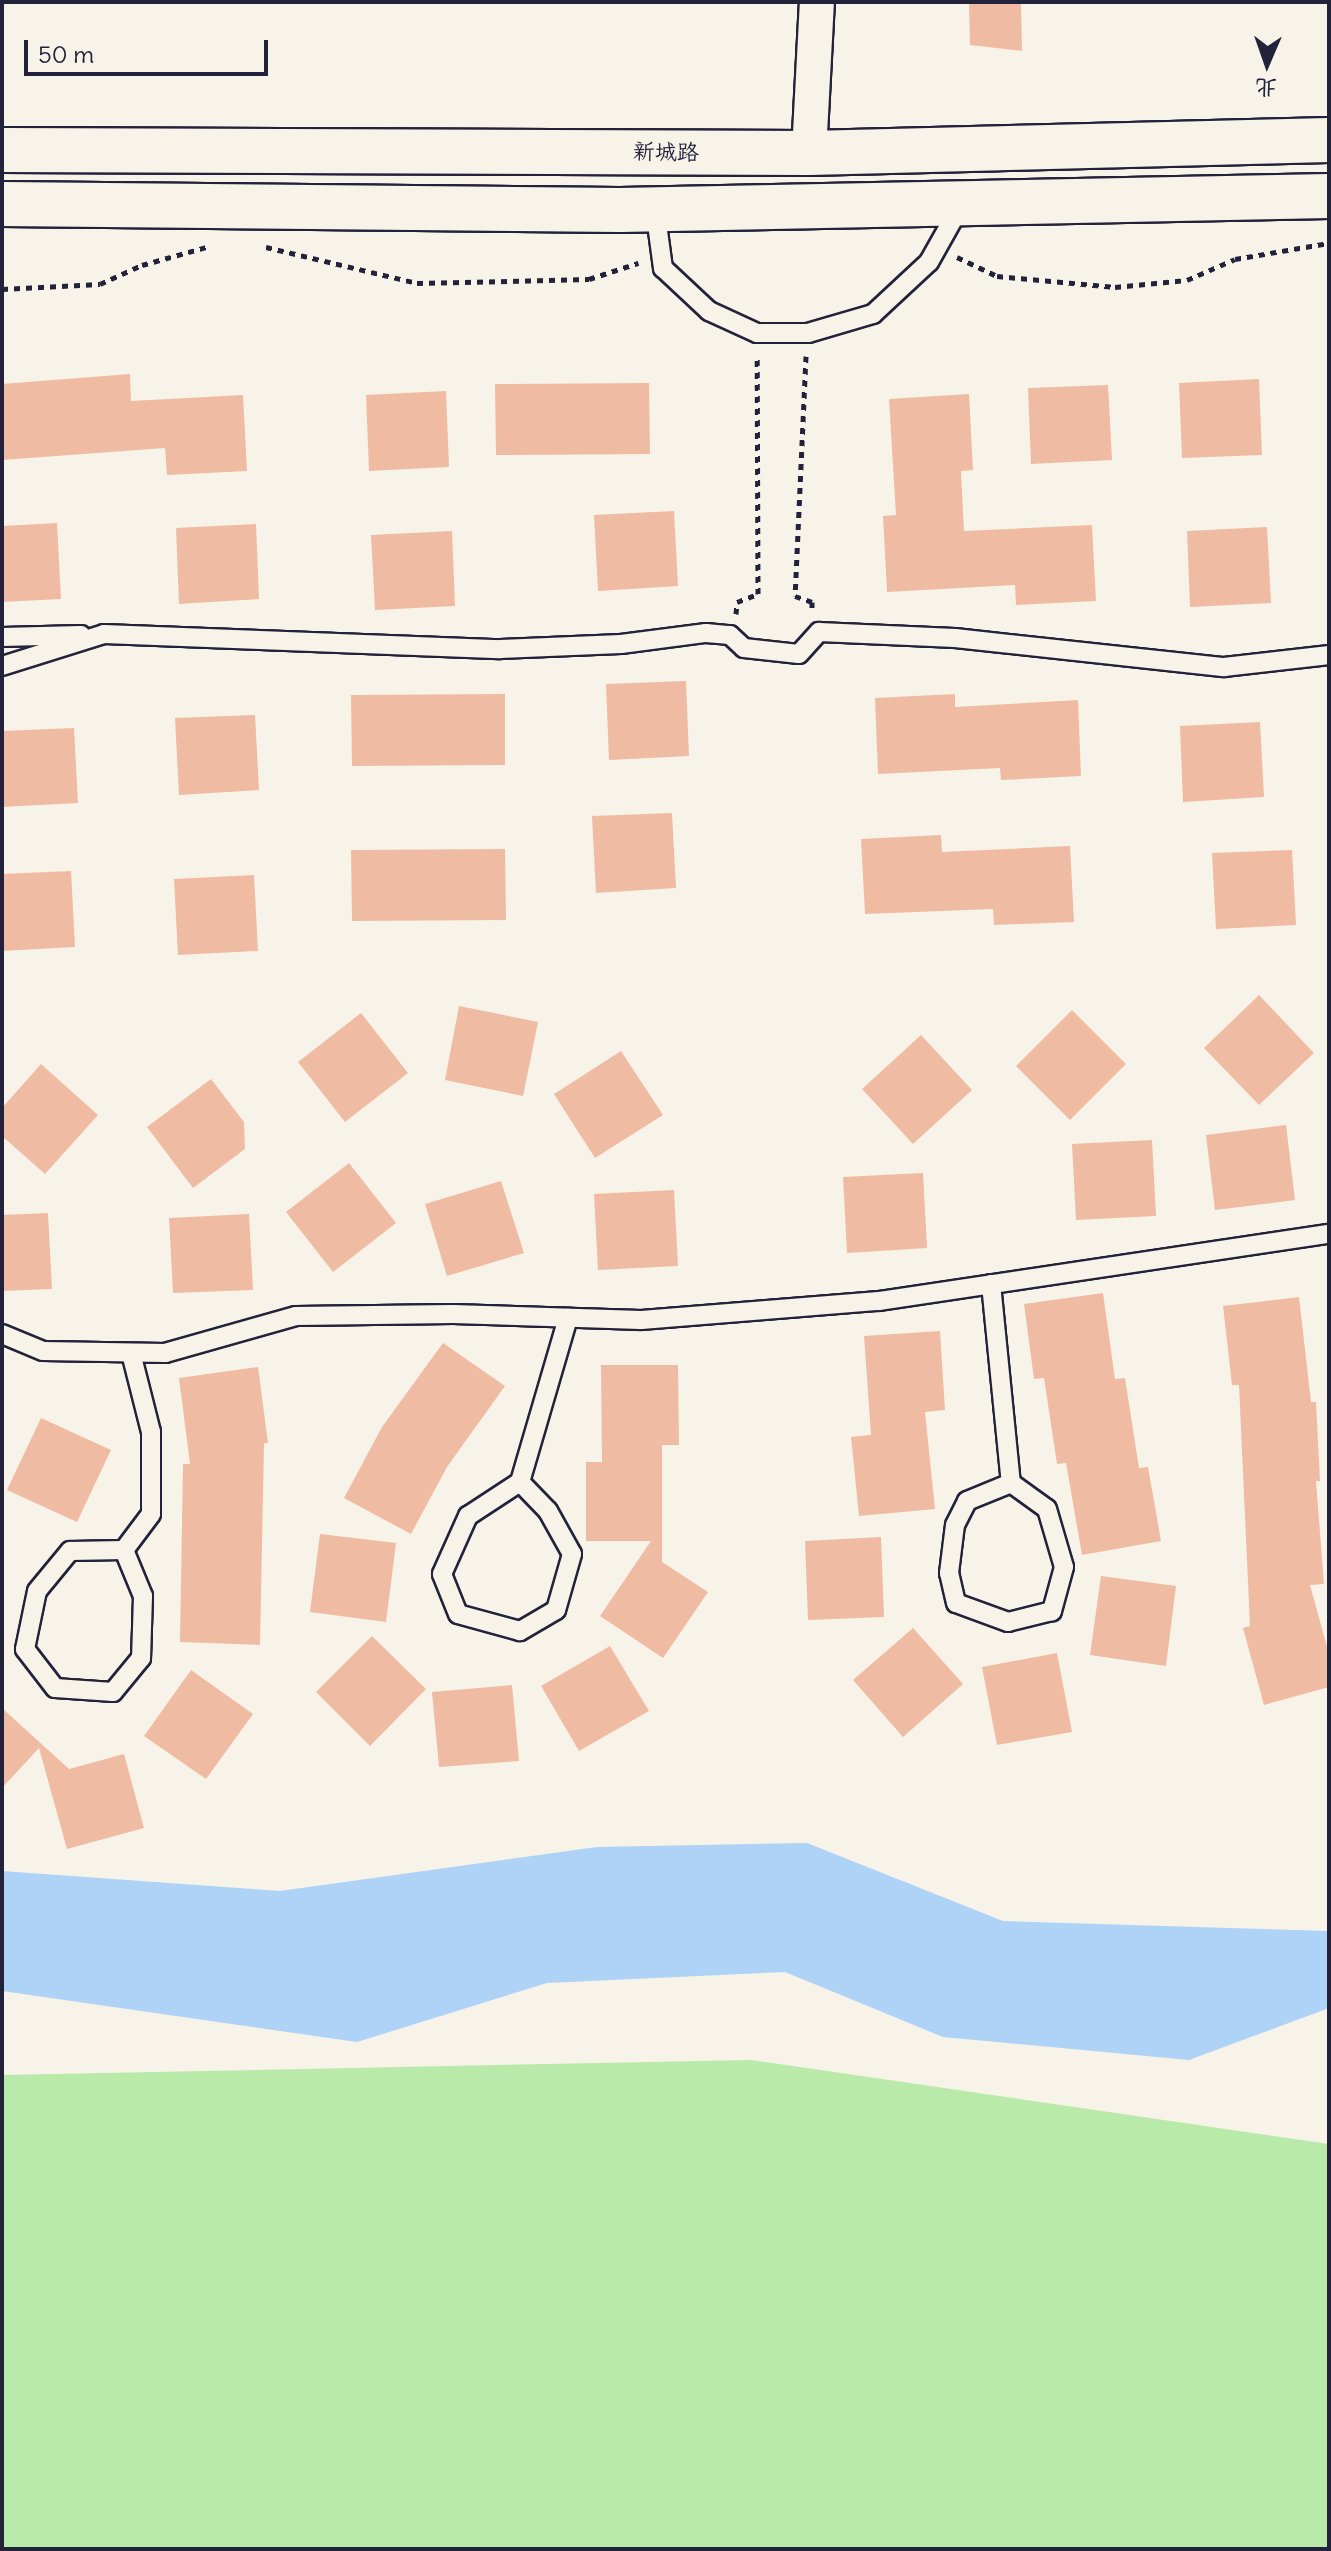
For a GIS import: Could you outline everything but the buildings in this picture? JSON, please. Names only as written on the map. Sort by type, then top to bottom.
[{"type":"main road","name":"新城路","points":[[2,150],[809,153],[1329,140]]},
{"type":"main road","points":[[2,204],[655,209],[1329,196]]},
{"type":"street","points":[[809,153],[817,2]]},
{"type":"lane","points":[[655,209],[663,268],[709,311],[757,333],[808,333],[873,314],[937,248],[961,205]]},
{"type":"lane","points":[[2,637],[104,634],[500,649],[621,644],[706,633],[735,640],[744,648],[799,654],[819,632],[955,638],[1224,667],[1329,655]]},
{"type":"lane","points":[[2,666],[104,634]]},
{"type":"lane","points":[[2,1334],[43,1351],[165,1353],[296,1316],[689,1317],[879,1301],[1329,1234]]},
{"type":"lane","points":[[991,1284],[1011,1483],[1047,1509],[1064,1567],[1052,1611],[1008,1622],[956,1603],[949,1573],[955,1525],[967,1501],[1011,1483]]},
{"type":"lane","points":[[520,1482],[548,1511],[572,1554],[556,1610],[520,1631],[458,1614],[442,1574],[468,1516],[520,1482],[568,1318]]},
{"type":"lane","points":[[124,1550],[151,1514],[151,1432],[131,1353]]},
{"type":"lane","points":[[124,1550],[143,1596],[141,1658],[113,1692],[55,1688],[25,1649],[37,1591],[70,1551],[124,1550]]},
{"type":"path","points":[[937,248],[997,276],[1115,287],[1187,280],[1235,259],[1329,243]]},
{"type":"path","points":[[2,289],[100,284],[142,265],[214,245]]},
{"type":"path","points":[[256,245],[417,283],[589,279],[661,256]]},
{"type":"path","points":[[735,640],[737,602],[758,594],[757,333]]},
{"type":"path","points":[[808,333],[795,596],[812,602],[812,639]]},
{"type":"green space","points":[[751,2060],[1329,2144],[1329,2549],[2,2549],[2,2075]]},
{"type":"water","points":[[807,1843],[1003,1921],[1329,1931],[1329,2008],[1189,2060],[943,2037],[785,1972],[547,1983],[357,2042],[2,1991],[2,1871],[280,1891],[597,1847]]}]
